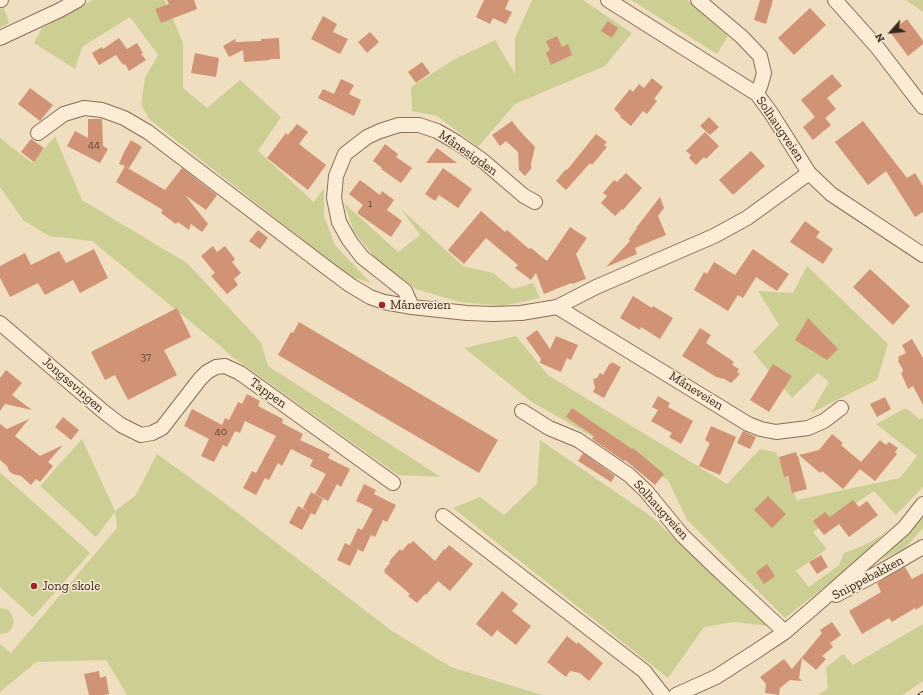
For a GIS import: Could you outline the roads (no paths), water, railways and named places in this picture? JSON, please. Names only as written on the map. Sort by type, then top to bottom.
[{"type":"street","points":[[0,38],[78,0]]},
{"type":"street","name":"Solhaugveien","points":[[608,0],[757,94],[775,119],[809,173],[831,194],[923,255]]},
{"type":"street","points":[[698,0],[742,36],[760,56],[764,73],[762,84],[757,94]]},
{"type":"street","points":[[836,0],[877,47],[923,107]]},
{"type":"street","points":[[38,132],[64,114],[84,108],[102,110],[124,118],[148,132],[350,285],[370,297],[384,302],[412,307],[467,313],[521,313],[557,307],[596,287],[714,236],[747,218],[809,173]]},
{"type":"street","name":"Månesigden","points":[[412,307],[405,291],[362,257],[349,240],[339,222],[334,198],[336,176],[345,154],[367,137],[380,130],[399,125],[419,125],[437,131],[456,142],[482,160],[524,196],[536,202]]},
{"type":"street","name":"Måneveien","points":[[557,307],[748,424],[761,429],[776,432],[808,428],[824,421],[841,408]]},
{"type":"street","name":"Jongssvingen","points":[[0,323],[121,425],[141,434],[152,433]]},
{"type":"street","name":"Tappen","points":[[152,433],[162,428],[206,372],[216,367],[225,366],[240,373],[393,483]]},
{"type":"street","name":"Solhaugveien","points":[[522,411],[549,428],[578,440],[629,475],[646,491],[682,535],[785,632]]},
{"type":"street","points":[[676,695],[716,677],[785,632],[904,528],[923,504]]},
{"type":"street","points":[[443,516],[644,671],[663,695]]},
{"type":"street","name":"Snippebakken","points":[[813,608],[923,547]]},
{"type":"place","name":"Måneveien","points":[[382,305]]},
{"type":"place","name":"Jong skole","points":[[34,586]]}]
